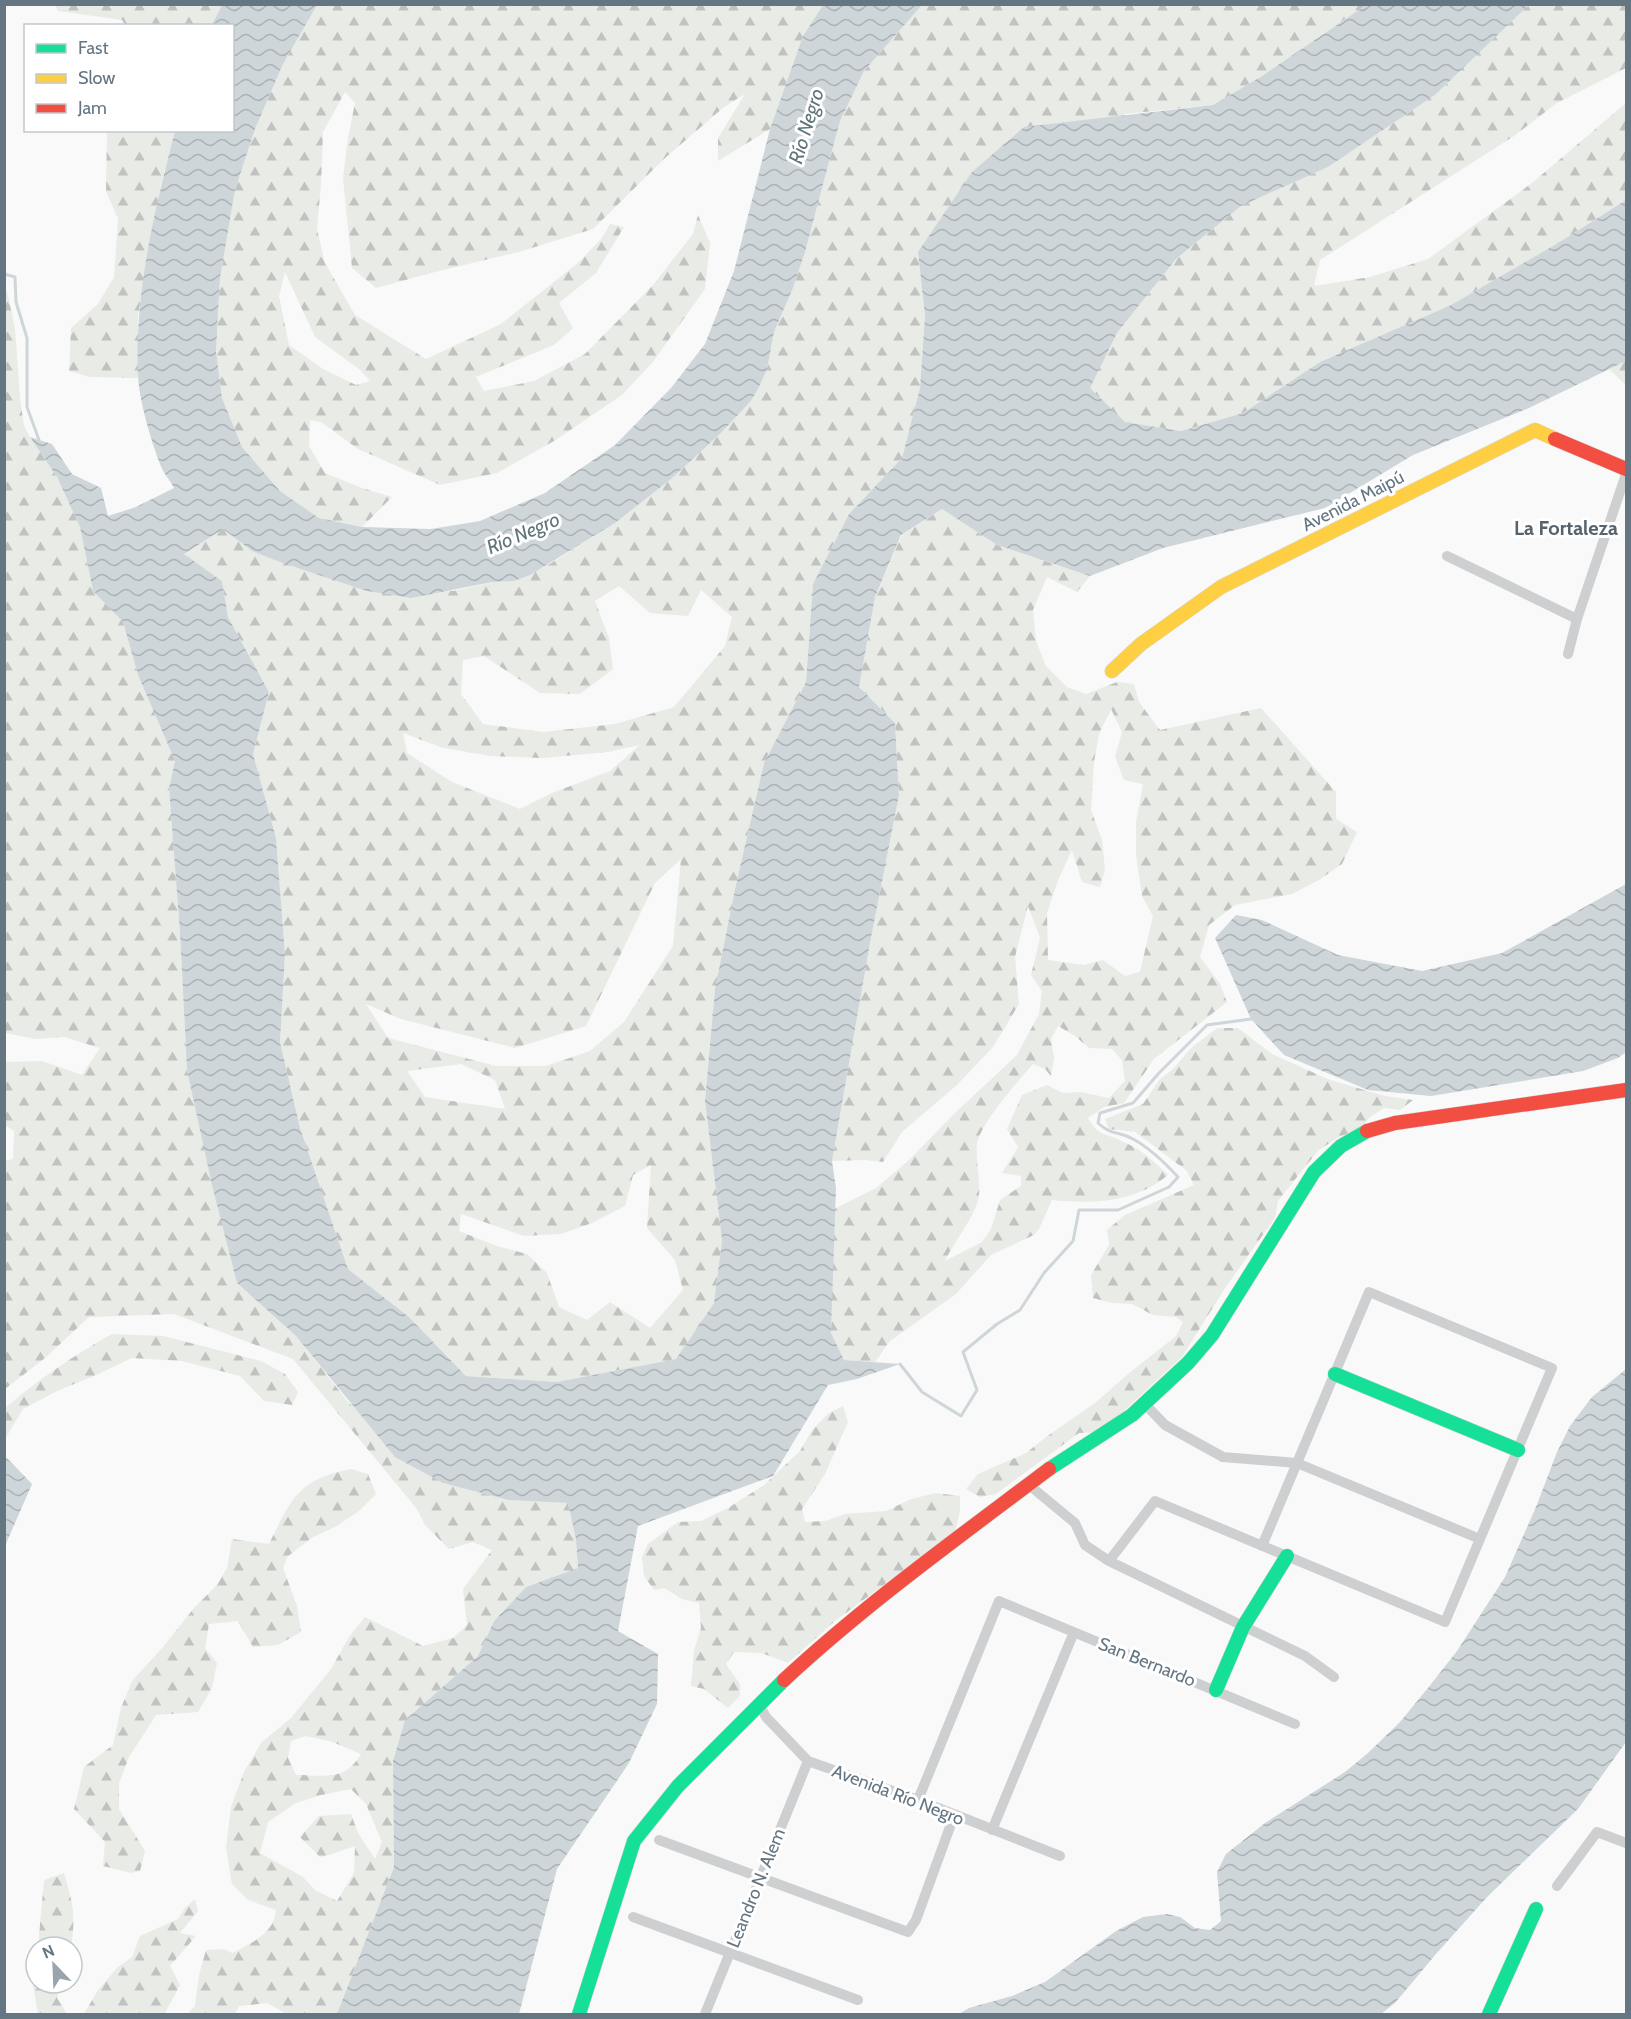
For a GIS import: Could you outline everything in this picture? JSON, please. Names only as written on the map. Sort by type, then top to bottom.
[{"type":"street","name":"Avenida Maipú","points":[[1112,671],[1141,644],[1221,587],[1535,430],[1626,472]]},
{"type":"street","points":[[1569,654],[1577,619],[1626,472]]},
{"type":"street","points":[[1447,556],[1577,619]]},
{"type":"street","points":[[579,2014],[634,1841],[678,1786],[759,1704],[836,1632],[906,1576],[1058,1462],[1114,1428],[1188,1362],[1212,1335],[1314,1172],[1330,1153],[1350,1139],[1371,1129],[1395,1123],[1626,1090]]},
{"type":"street","points":[[1109,1560],[1155,1501],[1262,1546],[1445,1622],[1552,1368],[1369,1292],[1262,1546]]},
{"type":"street","points":[[1335,1374],[1518,1450]]},
{"type":"street","points":[[1144,1403],[1165,1425],[1223,1457],[1297,1463],[1480,1539]]},
{"type":"street","points":[[1029,1485],[1075,1523],[1085,1545],[1109,1560],[1305,1656],[1334,1677]]},
{"type":"street","points":[[1216,1690],[1244,1627],[1287,1556]]},
{"type":"street","name":"San Bernardo","points":[[918,1800],[999,1601],[1295,1724]]},
{"type":"street","points":[[992,1830],[1074,1632]]},
{"type":"street","name":"Avenida Río Negro","points":[[759,1704],[766,1718],[808,1761],[918,1800],[1060,1856]]},
{"type":"street","name":"Leandro N. Alem","points":[[705,2014],[808,1761]]},
{"type":"street","points":[[659,1840],[908,1932],[916,1920],[954,1816]]},
{"type":"street","points":[[1557,1886],[1597,1832],[1626,1843]]},
{"type":"street","points":[[1489,2014],[1536,1909]]},
{"type":"street","points":[[633,1917],[858,2000]]},
{"type":"green space","points":[[55,5],[222,5],[213,24],[124,24],[122,20],[58,11]]},
{"type":"green space","points":[[317,5],[823,5],[803,36],[770,129],[718,161],[718,138],[745,94],[724,107],[665,158],[593,229],[522,251],[376,288],[352,268],[343,178],[355,103],[345,92],[323,132],[317,229],[325,263],[355,315],[426,359],[501,324],[579,262],[602,238],[610,224],[624,227],[596,273],[559,303],[573,328],[554,345],[476,377],[484,391],[534,381],[585,354],[653,285],[693,234],[698,215],[710,243],[705,289],[652,363],[622,395],[554,441],[497,473],[440,485],[358,449],[321,422],[310,420],[309,446],[325,473],[392,497],[362,527],[319,518],[280,491],[242,447],[222,398],[216,351],[220,278],[235,190],[255,129],[283,64]],"holes":[[[285,272],[315,337],[359,369],[370,381],[356,385],[323,369],[289,345],[279,296]]]},
{"type":"green space","points":[[922,5],[1366,5],[1262,76],[1213,105],[1125,114],[918,252],[925,316],[920,388],[902,458],[849,514],[813,584],[806,682],[764,763],[715,990],[705,1101],[722,1240],[714,1303],[676,1359],[557,1382],[466,1376],[409,1317],[348,1269],[300,1128],[280,1042],[285,954],[276,838],[253,754],[269,692],[228,617],[222,581],[184,554],[223,529],[252,551],[453,591],[492,582],[514,581],[548,565],[615,523],[671,479],[721,433],[750,402],[767,369],[774,332],[793,288],[805,252],[840,121],[864,71]],"holes":[[[619,586],[650,613],[688,616],[701,590],[732,617],[725,646],[674,707],[615,724],[543,732],[483,724],[461,694],[463,660],[484,656],[540,693],[580,694],[613,669],[609,638],[595,601]],[[403,733],[443,748],[491,756],[543,758],[608,752],[640,745],[610,771],[552,793],[520,809],[452,782],[407,753]],[[681,859],[673,946],[624,1022],[590,1051],[546,1066],[496,1066],[388,1038],[366,1004],[401,1019],[515,1048],[586,1026],[655,883]],[[461,1064],[495,1080],[505,1109],[425,1097],[407,1071]],[[651,1165],[647,1228],[675,1260],[683,1290],[650,1328],[610,1302],[587,1320],[559,1307],[547,1273],[527,1254],[497,1246],[459,1231],[461,1214],[524,1236],[561,1234],[592,1223],[625,1206],[633,1175]]]},
{"type":"green space","points":[[1529,5],[1626,5],[1626,68],[1557,103],[1514,136],[1320,260],[1314,286],[1370,277],[1428,259],[1532,183],[1626,103],[1626,200],[1558,243],[1451,305],[1320,362],[1243,413],[1181,431],[1125,422],[1089,388],[1117,333],[1176,259],[1241,206],[1328,167],[1435,95]]},
{"type":"green space","points":[[107,132],[175,132],[161,184],[138,316],[138,378],[90,377],[69,371],[71,328],[98,304],[114,277],[118,219],[106,191]]},
{"type":"green space","points":[[7,291],[15,328],[24,426],[57,477],[80,527],[93,591],[123,622],[138,675],[175,761],[169,788],[187,1070],[237,1283],[296,1336],[349,1403],[443,1483],[508,1500],[568,1503],[576,1540],[578,1568],[526,1587],[494,1621],[478,1656],[405,1720],[393,1761],[394,1867],[337,2014],[285,2014],[267,2003],[239,2006],[235,2014],[187,2014],[195,2006],[199,1975],[206,1950],[224,1949],[232,1953],[260,1937],[275,1918],[276,1910],[248,1900],[232,1884],[226,1848],[231,1807],[244,1772],[261,1743],[291,1718],[331,1669],[349,1637],[365,1617],[423,1646],[453,1638],[467,1625],[463,1589],[492,1550],[473,1542],[449,1549],[425,1525],[417,1509],[293,1359],[174,1314],[89,1317],[45,1358],[5,1389],[4,1161],[13,1159],[14,1131],[5,1125],[5,1062],[42,1061],[82,1075],[100,1048],[64,1037],[36,1039],[5,1033],[4,292]],"holes":[[[305,1736],[330,1741],[361,1754],[355,1763],[341,1773],[325,1776],[296,1775],[288,1758],[291,1741]],[[351,1789],[366,1804],[382,1842],[375,1859],[358,1833],[351,1814],[319,1816],[300,1837],[320,1857],[355,1846],[354,1873],[337,1901],[315,1890],[303,1877],[260,1853],[268,1822],[296,1803]]]},
{"type":"green space","points":[[1626,361],[1626,385],[1609,369]]},
{"type":"green space","points":[[942,509],[997,545],[1090,576],[1077,592],[1047,577],[1033,610],[1036,641],[1046,666],[1067,687],[1086,694],[1117,682],[1134,684],[1139,702],[1160,730],[1261,708],[1336,792],[1336,819],[1357,832],[1342,864],[1319,880],[1292,894],[1235,905],[1209,925],[1200,957],[1220,984],[1227,1002],[1154,1059],[1124,1103],[1104,1107],[1088,1118],[1100,1132],[1138,1149],[1168,1175],[1142,1191],[1113,1200],[1083,1202],[1052,1200],[1034,1235],[991,1255],[956,1294],[890,1341],[875,1362],[844,1360],[831,1333],[834,1209],[876,1188],[908,1161],[1017,1055],[1039,1014],[1042,991],[1031,975],[1040,938],[1028,906],[1015,957],[1019,1004],[993,1047],[957,1085],[902,1132],[883,1162],[832,1161],[870,943],[899,795],[895,723],[859,687],[875,597],[902,535]],"holes":[[[1111,709],[1122,732],[1115,757],[1124,780],[1143,784],[1136,822],[1136,855],[1142,896],[1153,916],[1140,972],[1125,976],[1103,960],[1084,965],[1048,960],[1047,913],[1058,880],[1072,850],[1082,882],[1100,887],[1105,870],[1102,840],[1091,810],[1094,762],[1099,734]],[[1058,1026],[1089,1048],[1112,1049],[1122,1060],[1125,1081],[1109,1098],[1081,1092],[1063,1093],[1047,1085],[1022,1095],[1007,1129],[1018,1147],[1002,1173],[1021,1176],[1021,1186],[1000,1200],[991,1229],[982,1242],[945,1261],[972,1215],[978,1200],[977,1144],[980,1135],[1001,1102],[1033,1064],[1045,1069],[1051,1076],[1054,1058],[1051,1039]]]},
{"type":"green space","points":[[1217,1028],[1238,1028],[1272,1054],[1330,1080],[1385,1096],[1413,1100],[1400,1110],[1384,1108],[1370,1117],[1360,1129],[1339,1137],[1319,1150],[1278,1201],[1275,1218],[1225,1288],[1182,1357],[1101,1432],[1079,1433],[996,1494],[980,1497],[966,1489],[978,1474],[1026,1453],[1095,1403],[1176,1336],[1183,1322],[1176,1317],[1153,1315],[1132,1304],[1112,1303],[1093,1298],[1091,1275],[1109,1245],[1107,1230],[1125,1215],[1194,1185],[1187,1171],[1135,1132],[1109,1129],[1105,1119],[1143,1104],[1160,1079],[1173,1069],[1191,1048]]},
{"type":"green space","points":[[112,1334],[163,1336],[261,1361],[285,1374],[298,1392],[292,1405],[264,1401],[240,1376],[182,1361],[132,1358],[57,1391],[23,1409],[5,1439],[5,1408],[57,1368]]},
{"type":"green space","points":[[843,1406],[848,1422],[825,1474],[802,1509],[805,1522],[825,1521],[845,1514],[886,1511],[911,1499],[936,1493],[960,1496],[960,1510],[955,1532],[835,1621],[788,1663],[761,1653],[734,1652],[726,1664],[740,1684],[740,1696],[728,1708],[704,1689],[691,1686],[694,1650],[701,1628],[699,1603],[682,1599],[664,1588],[654,1590],[644,1576],[642,1557],[648,1544],[678,1522],[701,1521],[728,1508],[764,1485],[800,1451],[812,1430],[829,1413]]},
{"type":"green space","points":[[351,1469],[368,1474],[376,1494],[359,1511],[335,1527],[313,1537],[287,1557],[283,1568],[297,1606],[301,1632],[278,1645],[253,1647],[238,1621],[209,1624],[205,1648],[217,1663],[212,1688],[198,1712],[156,1715],[129,1757],[119,1783],[119,1809],[145,1851],[140,1871],[131,1873],[103,1866],[105,1842],[74,1809],[84,1767],[113,1745],[121,1708],[132,1681],[194,1608],[217,1585],[227,1568],[232,1539],[269,1544],[298,1493],[319,1479]]},
{"type":"green space","points":[[64,1873],[73,1910],[72,1935],[39,1935],[44,1880]]},
{"type":"green space","points":[[195,1899],[198,1911],[180,1933],[196,1936],[170,1966],[180,1985],[165,2013],[84,2014],[98,1990],[118,1967],[132,1957],[140,1936],[178,1919]]},
{"type":"green space","points":[[35,1995],[58,1995],[57,1998],[67,2014],[38,2014]]},
{"type":"water","name":"Río Negro","points":[[222,5],[317,5],[283,64],[255,129],[235,190],[220,278],[216,351],[222,398],[242,447],[280,491],[319,518],[362,527],[431,529],[480,521],[545,493],[615,445],[671,388],[705,344],[734,271],[770,129],[803,36],[823,5],[922,5],[864,71],[840,121],[805,252],[793,288],[774,332],[767,369],[758,389],[750,402],[721,433],[671,479],[615,523],[530,575],[514,581],[492,582],[411,598],[367,591],[280,562],[252,551],[223,529],[184,554],[222,581],[228,617],[269,692],[253,754],[276,838],[285,954],[280,1042],[300,1128],[348,1269],[409,1317],[466,1376],[557,1382],[676,1359],[714,1303],[722,1240],[705,1101],[715,989],[735,889],[764,763],[806,682],[813,584],[849,514],[902,458],[920,388],[925,316],[918,252],[972,172],[1024,127],[1213,105],[1262,76],[1366,5],[1529,5],[1435,95],[1328,167],[1241,206],[1176,259],[1117,333],[1090,388],[1125,422],[1181,431],[1243,413],[1320,362],[1451,305],[1558,243],[1626,200],[1626,361],[1529,408],[1413,455],[1325,508],[1163,548],[1090,576],[997,545],[942,509],[901,535],[875,597],[859,687],[895,723],[899,795],[870,943],[832,1161],[836,1188],[831,1333],[844,1360],[900,1364],[857,1379],[828,1385],[773,1476],[638,1526],[618,1631],[658,1654],[657,1704],[629,1763],[557,1869],[519,2014],[337,2014],[394,1867],[393,1761],[405,1720],[478,1656],[494,1621],[526,1587],[578,1568],[576,1540],[568,1503],[508,1500],[443,1483],[395,1457],[296,1336],[237,1283],[212,1185],[187,1070],[169,788],[175,761],[138,675],[123,622],[93,591],[80,527],[57,477],[30,437],[52,444],[72,474],[101,488],[108,516],[136,507],[174,488],[160,464],[149,432],[141,396],[138,375],[139,314],[153,221],[175,132],[234,132],[234,24],[212,24]]},
{"type":"water","points":[[1626,884],[1626,1052],[1618,1058],[1583,1071],[1431,1096],[1368,1090],[1284,1055],[1251,1019],[1215,938],[1236,915],[1262,920],[1338,955],[1422,971],[1502,953]]},
{"type":"water","points":[[1626,1369],[1626,1742],[1578,1809],[1487,1897],[1395,2003],[1381,2014],[959,2014],[969,2008],[1012,1996],[1045,1982],[1116,1931],[1143,1917],[1167,1914],[1180,1917],[1195,1928],[1210,1930],[1221,1921],[1217,1872],[1226,1854],[1265,1823],[1345,1772],[1400,1722],[1457,1651],[1505,1577],[1570,1426],[1592,1397]]},
{"type":"water","points":[[5,1456],[32,1484],[5,1546]]},
{"type":"waterway","points":[[4,274],[15,277],[16,302],[27,338],[27,407],[39,440]]},
{"type":"waterway","points":[[900,1364],[922,1392],[961,1416],[977,1390],[963,1352],[997,1324],[1020,1310],[1044,1273],[1073,1241],[1079,1210],[1118,1210],[1169,1187],[1178,1177],[1139,1142],[1112,1132],[1098,1123],[1100,1113],[1133,1103],[1207,1025],[1251,1019]]},
{"type":"traffic: fast","points":[[1049,1469],[1132,1415],[1188,1363],[1212,1335],[1314,1172],[1341,1146],[1367,1131]]},
{"type":"traffic: fast","points":[[1335,1374],[1518,1450]]},
{"type":"traffic: fast","points":[[1216,1690],[1243,1627],[1287,1556]]},
{"type":"traffic: fast","points":[[579,2014],[634,1841],[678,1786],[784,1680]]},
{"type":"traffic: fast","points":[[1489,2014],[1536,1909]]},
{"type":"traffic: slow","points":[[1112,671],[1141,644],[1221,587],[1535,430],[1555,439]]},
{"type":"traffic: jam","points":[[1555,439],[1626,469]]},
{"type":"traffic: jam","points":[[1367,1131],[1395,1123],[1626,1090]]},
{"type":"traffic: jam","points":[[784,1680],[881,1597],[1049,1469]]},
{"type":"district","name":"La Fortaleza","points":[[1566,528]]}]
